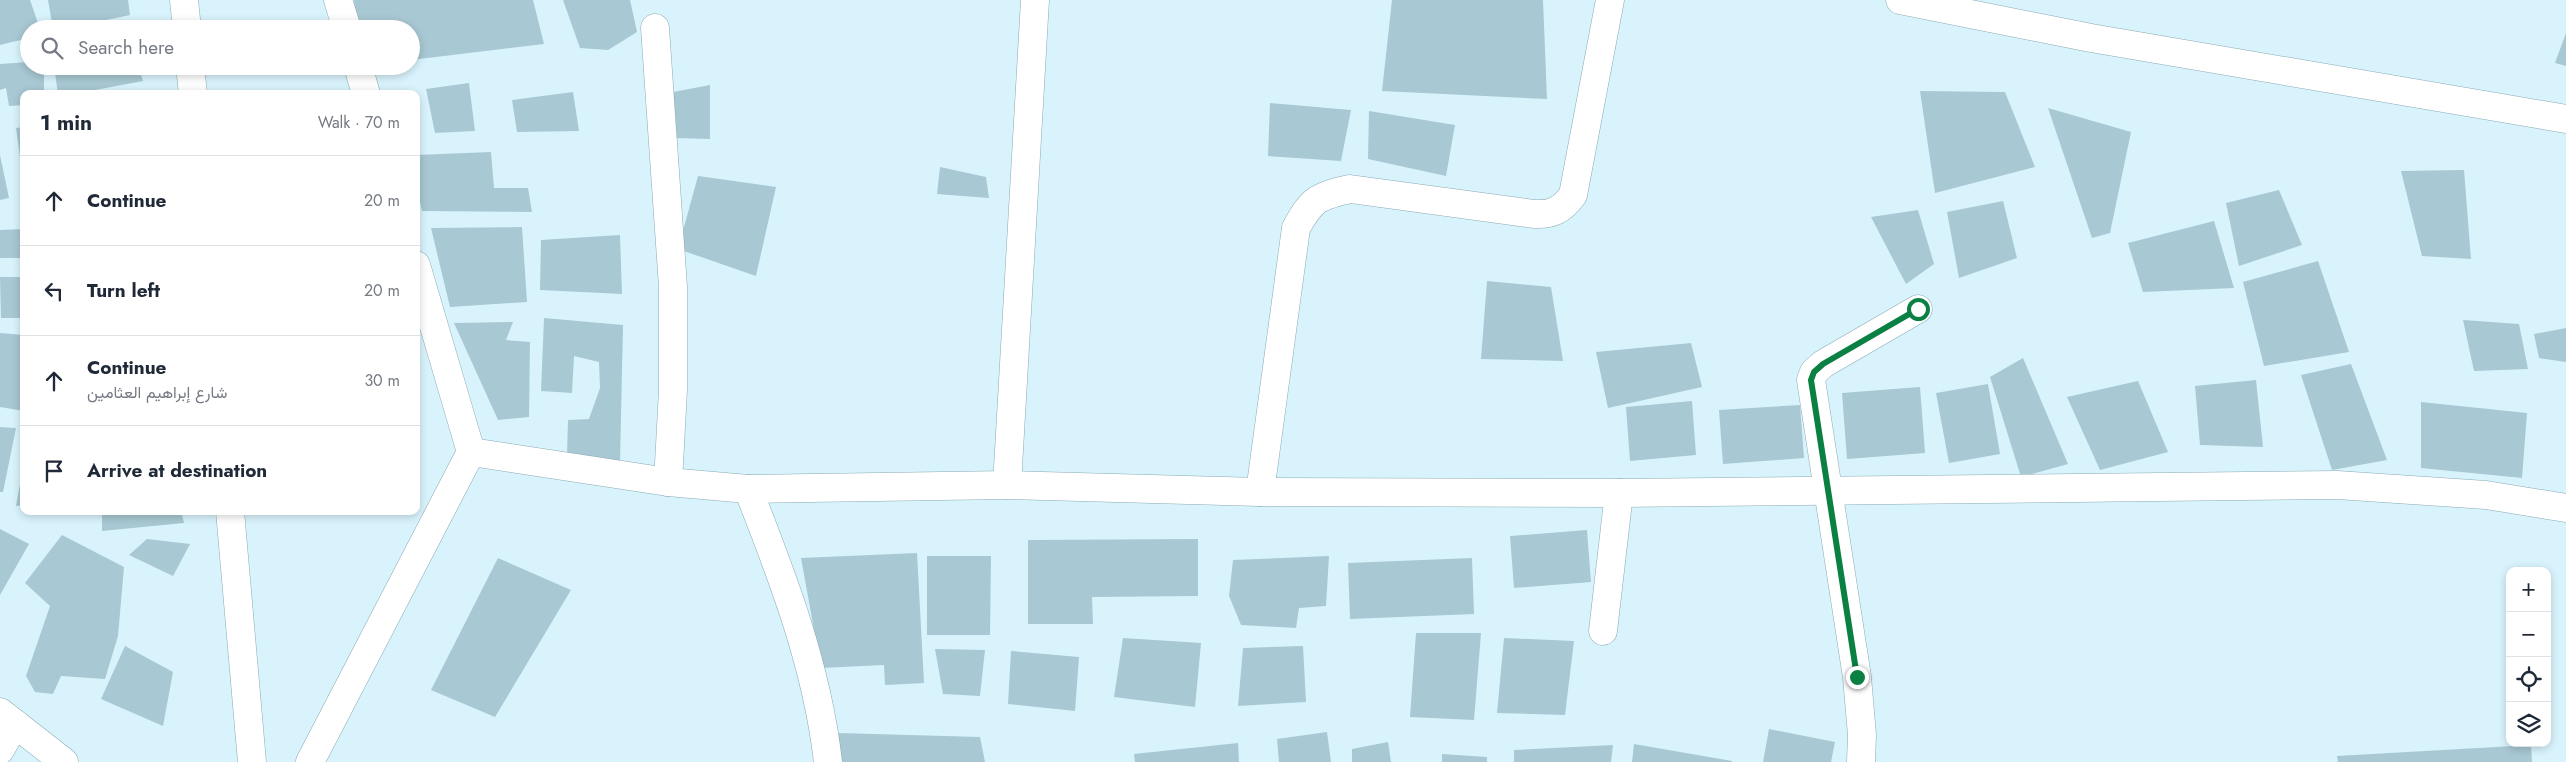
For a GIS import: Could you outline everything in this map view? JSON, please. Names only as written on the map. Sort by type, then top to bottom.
[{"type":"street","points":[[184,0],[186,20]]},
{"type":"street","points":[[338,0],[344,20]]},
{"type":"street","points":[[1007,485],[1035,0]]},
{"type":"street","points":[[1260,492],[1296,228],[1308,206],[1326,194],[1350,189],[1534,214],[1547,215],[1558,211],[1567,204],[1573,195],[1610,0]]},
{"type":"street","points":[[1900,0],[2101,40],[2566,119]]},
{"type":"street","points":[[654,28],[673,287],[673,390],[668,482]]},
{"type":"street","points":[[191,75],[192,90]]},
{"type":"street","points":[[361,75],[365,90]]},
{"type":"street","points":[[310,762],[471,452],[420,279]]},
{"type":"street","points":[[1861,762],[1862,735],[1857,677],[1830,492],[1811,380],[1814,372],[1823,364],[1918,309]]},
{"type":"street","points":[[471,452],[668,482],[748,489],[1007,485],[1260,492],[1619,493],[2337,486],[2486,495],[2566,508]]},
{"type":"street","points":[[748,489],[780,571],[811,664],[828,762]]},
{"type":"street","points":[[1603,631],[1619,493]]},
{"type":"street","points":[[230,515],[252,762]]},
{"type":"street","points":[[0,750],[7,718],[64,762]]},
{"type":"building","points":[[0,0],[30,0],[37,20],[20,20],[20,40],[0,45]]},
{"type":"building","points":[[48,0],[128,0],[130,15],[106,20],[51,20]]},
{"type":"building","points":[[354,0],[533,0],[544,44],[420,59],[420,20],[356,20]]},
{"type":"building","points":[[563,0],[630,0],[637,32],[608,50],[580,48]]},
{"type":"building","points":[[1392,0],[1543,0],[1547,99],[1382,91]]},
{"type":"building","points":[[2566,33],[2566,66],[2555,63]]},
{"type":"building","points":[[20,63],[20,75],[44,75],[44,90],[20,90],[20,105],[9,106],[6,88],[0,90],[0,64]]},
{"type":"building","points":[[55,75],[141,75],[143,81],[95,90],[57,90]]},
{"type":"building","points":[[469,83],[475,131],[435,133],[426,89]]},
{"type":"building","points":[[710,85],[710,139],[674,138],[673,92]]},
{"type":"building","points":[[1920,91],[2005,92],[2035,167],[1935,193]]},
{"type":"building","points":[[573,92],[579,131],[517,132],[512,100]]},
{"type":"building","points":[[1270,103],[1351,110],[1341,161],[1268,156]]},
{"type":"building","points":[[2048,108],[2131,132],[2110,233],[2092,238]]},
{"type":"building","points":[[1369,111],[1455,125],[1446,176],[1368,159]]},
{"type":"building","points":[[16,128],[20,128],[20,157]]},
{"type":"building","points":[[491,152],[494,188],[528,188],[532,212],[422,211],[420,202],[420,155]]},
{"type":"building","points":[[0,155],[9,198],[0,200]]},
{"type":"building","points":[[940,167],[986,177],[989,198],[937,194]]},
{"type":"building","points":[[2464,170],[2471,259],[2422,256],[2401,171]]},
{"type":"building","points":[[698,176],[776,187],[756,276],[678,249]]},
{"type":"building","points":[[2279,190],[2302,245],[2239,266],[2226,203]]},
{"type":"building","points":[[2003,201],[2017,258],[1959,278],[1947,212]]},
{"type":"building","points":[[1918,210],[1934,264],[1906,284],[1871,217]]},
{"type":"building","points":[[2214,221],[2234,288],[2143,292],[2128,243]]},
{"type":"building","points":[[522,227],[527,302],[450,307],[431,228]]},
{"type":"building","points":[[20,229],[20,258],[0,258],[0,230]]},
{"type":"building","points":[[620,235],[622,294],[540,290],[541,240]]},
{"type":"building","points":[[2318,261],[2349,352],[2264,366],[2243,282]]},
{"type":"building","points":[[0,277],[20,277],[20,318],[1,318]]},
{"type":"building","points":[[1487,281],[1551,287],[1563,361],[1481,359]]},
{"type":"building","points":[[544,318],[623,325],[620,462],[567,455],[568,420],[589,419],[600,388],[599,362],[574,356],[572,393],[541,391]]},
{"type":"building","points":[[2463,320],[2519,324],[2528,369],[2474,371]]},
{"type":"building","points":[[513,322],[506,340],[530,342],[529,417],[498,420],[454,323]]},
{"type":"building","points":[[2566,328],[2566,362],[2539,358],[2534,334]]},
{"type":"building","points":[[0,333],[20,335],[20,410],[0,407]]},
{"type":"building","points":[[1691,343],[1702,387],[1608,408],[1596,352]]},
{"type":"building","points":[[2023,358],[2068,464],[2021,477],[1990,377]]},
{"type":"building","points":[[2351,364],[2387,460],[2332,470],[2301,375]]},
{"type":"building","points":[[2256,380],[2263,447],[2200,445],[2195,386]]},
{"type":"building","points":[[2138,381],[2168,452],[2100,470],[2067,397]]},
{"type":"building","points":[[1988,384],[2000,454],[1949,463],[1936,393]]},
{"type":"building","points":[[1920,387],[1925,453],[1847,459],[1842,393]]},
{"type":"building","points":[[1692,401],[1696,455],[1630,461],[1626,407]]},
{"type":"building","points":[[2421,402],[2527,413],[2522,478],[2421,468]]},
{"type":"building","points":[[1800,405],[1804,458],[1723,464],[1719,410]]},
{"type":"building","points":[[0,427],[16,428],[3,492],[0,492]]},
{"type":"building","points":[[20,484],[20,506],[16,506]]},
{"type":"building","points":[[102,515],[182,515],[184,523],[102,531]]},
{"type":"building","points":[[0,529],[29,544],[0,595]]},
{"type":"building","points":[[1587,530],[1591,582],[1514,588],[1510,536]]},
{"type":"building","points":[[62,535],[124,567],[118,636],[105,679],[61,676],[53,694],[35,692],[26,676],[50,606],[25,583]]},
{"type":"building","points":[[147,539],[190,544],[173,576],[129,555]]},
{"type":"building","points":[[1198,539],[1198,596],[1092,597],[1093,624],[1028,624],[1028,540]]},
{"type":"building","points":[[917,553],[924,683],[885,685],[884,665],[821,668],[801,558]]},
{"type":"building","points":[[927,556],[991,556],[990,635],[927,635]]},
{"type":"building","points":[[1329,556],[1326,606],[1299,608],[1296,628],[1241,625],[1229,596],[1233,560]]},
{"type":"building","points":[[498,558],[571,590],[495,717],[431,690]]},
{"type":"building","points":[[1472,558],[1474,614],[1350,619],[1348,563]]},
{"type":"building","points":[[1416,633],[1481,633],[1474,720],[1410,717]]},
{"type":"building","points":[[1123,638],[1201,643],[1195,707],[1114,697]]},
{"type":"building","points":[[1504,638],[1574,641],[1565,715],[1497,713]]},
{"type":"building","points":[[125,646],[173,672],[163,726],[101,699]]},
{"type":"building","points":[[1303,646],[1306,702],[1238,706],[1243,648]]},
{"type":"building","points":[[935,649],[985,650],[980,696],[943,694]]},
{"type":"building","points":[[1011,651],[1079,657],[1075,711],[1008,704]]},
{"type":"building","points":[[1769,729],[1835,742],[1831,762],[1763,762]]},
{"type":"building","points":[[1327,732],[1331,762],[1279,762],[1277,739]]},
{"type":"building","points":[[837,733],[980,737],[985,762],[838,762]]},
{"type":"building","points":[[1388,742],[1391,762],[1352,762],[1352,749]]},
{"type":"building","points":[[1238,743],[1239,762],[1135,762],[1134,754]]},
{"type":"building","points":[[1634,744],[1732,761],[1732,762],[1632,762]]},
{"type":"building","points":[[1613,745],[1611,762],[1514,762],[1514,750]]},
{"type":"building","points":[[2506,746],[2531,747],[2532,762],[2338,762],[2337,756]]},
{"type":"building","points":[[1442,754],[1487,757],[1487,762],[1442,762]]},
{"type":"route","points":[[1857,677],[1830,492],[1811,380],[1814,372],[1823,364],[1918,309]]}]
